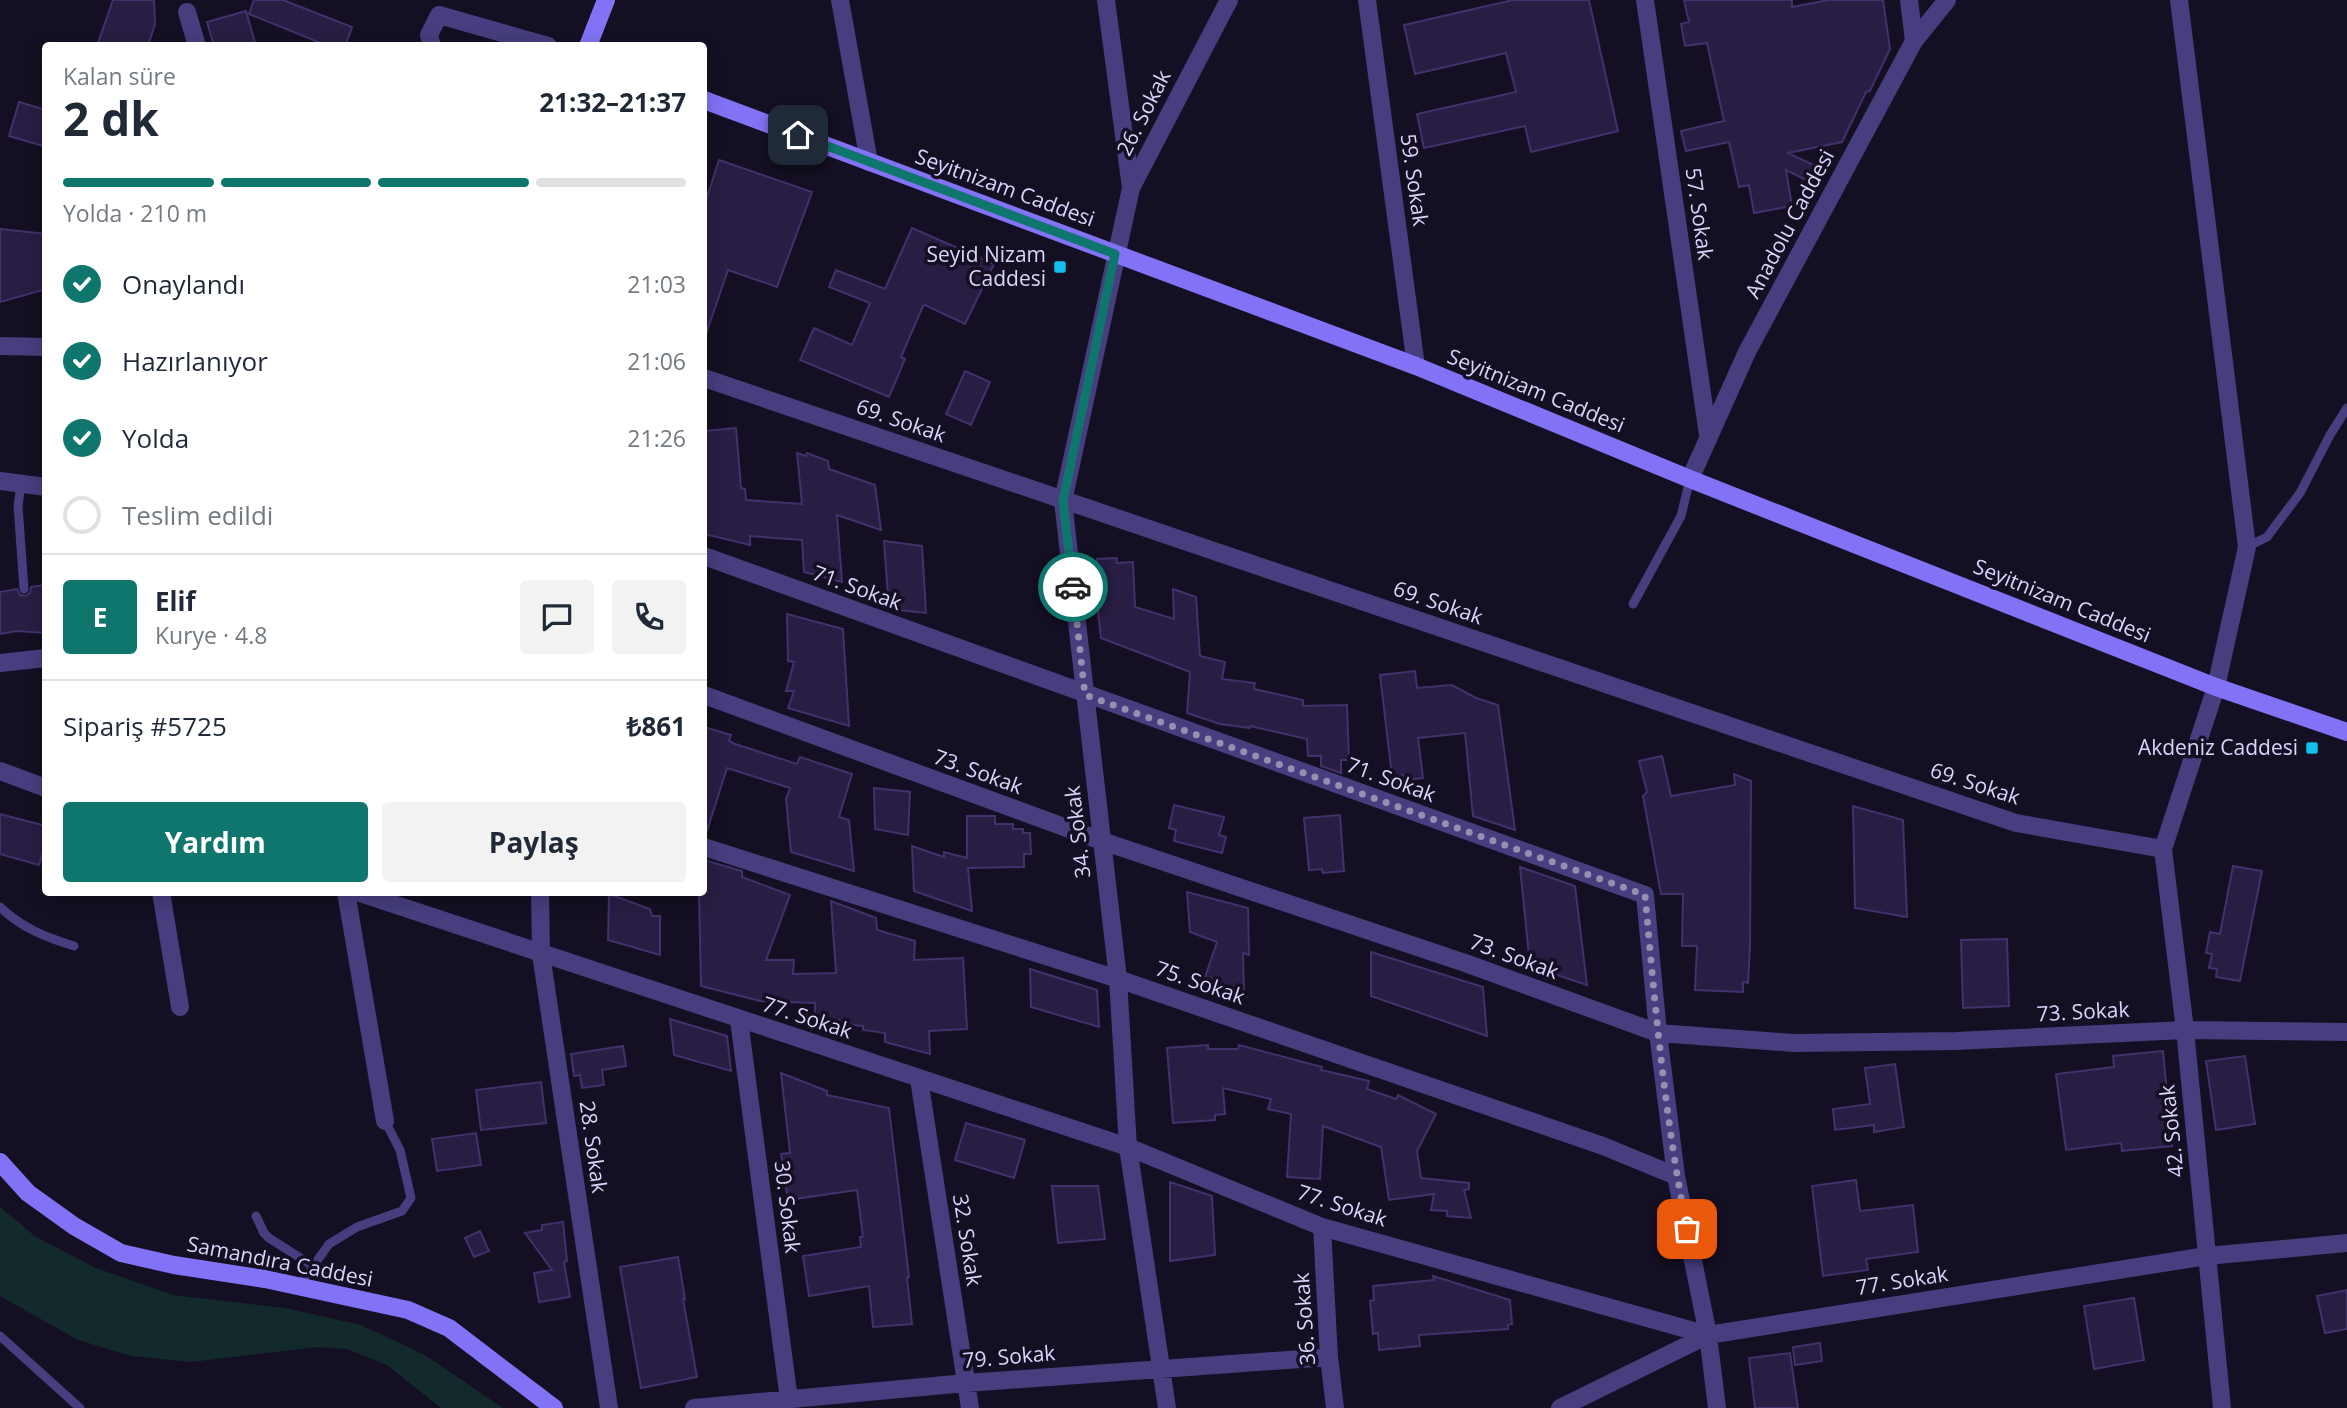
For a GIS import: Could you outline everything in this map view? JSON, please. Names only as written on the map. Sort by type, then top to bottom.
[{"type":"street","points":[[590,42],[606,0]]},
{"type":"street","points":[[840,0],[869,162]]},
{"type":"street","points":[[1106,0],[1131,188]]},
{"type":"street","name":"26. Sokak","points":[[1115,254],[1131,188],[1229,0]]},
{"type":"street","name":"59. Sokak","points":[[1367,0],[1416,366]]},
{"type":"street","name":"57. Sokak","points":[[1645,0],[1708,435]]},
{"type":"street","points":[[1909,0],[1914,41]]},
{"type":"street","name":"Anadolu Caddesi","points":[[1690,479],[1747,352],[1914,41],[1947,0]]},
{"type":"street","points":[[2163,849],[2216,687],[2247,547],[2179,0]]},
{"type":"street","points":[[187,12],[196,42]]},
{"type":"street","points":[[431,42],[429,35],[439,15],[534,42]]},
{"type":"street","name":"Seyitnizam Caddesi","points":[[707,101],[1416,366],[1690,479],[2216,687],[2347,732]]},
{"type":"street","name":"34. Sokak","points":[[1115,254],[1063,501],[1118,979],[1128,1147],[1167,1408]]},
{"type":"street","points":[[0,346],[42,347]]},
{"type":"street","name":"69. Sokak","points":[[707,379],[2016,823],[2163,849]]},
{"type":"street","points":[[0,481],[42,487]]},
{"type":"street","name":"71. Sokak","points":[[707,557],[1645,895],[1658,1033],[1676,1176],[1708,1335],[1717,1408]]},
{"type":"street","points":[[0,663],[42,658]]},
{"type":"street","name":"73. Sokak","points":[[707,696],[1102,841],[1468,964],[1658,1033],[1795,1043],[1956,1041],[2185,1030],[2347,1032]]},
{"type":"street","points":[[0,771],[42,787]]},
{"type":"street","name":"75. Sokak","points":[[707,848],[1118,979],[1603,1146],[1676,1176]]},
{"type":"street","name":"42. Sokak","points":[[2163,849],[2185,1030],[2222,1408]]},
{"type":"street","points":[[163,896],[180,1007]]},
{"type":"street","points":[[347,896],[385,1121]]},
{"type":"street","name":"77. Sokak","points":[[369,896],[1128,1147],[1322,1227],[1708,1335],[2207,1256],[2347,1243]]},
{"type":"street","name":"28. Sokak","points":[[540,896],[541,954],[609,1408]]},
{"type":"street","name":"30. Sokak","points":[[739,1020],[789,1400]]},
{"type":"street","name":"32. Sokak","points":[[919,1079],[970,1408]]},
{"type":"street","name":"Samandıra Caddesi","points":[[0,1162],[28,1193],[74,1226],[121,1252],[174,1265],[265,1279],[408,1310],[449,1328],[554,1408]]},
{"type":"street","name":"36. Sokak","points":[[1322,1227],[1329,1357],[1335,1408]]},
{"type":"street","points":[[1560,1408],[1708,1335]]},
{"type":"street","name":"79. Sokak","points":[[694,1408],[1162,1367],[1329,1357]]},
{"type":"lane","points":[[2247,547],[2267,537],[2300,493],[2347,408]]},
{"type":"lane","points":[[1633,604],[1681,516],[1690,479]]},
{"type":"lane","points":[[21,484],[18,506],[24,589]]},
{"type":"lane","points":[[0,906],[28,929],[74,946]]},
{"type":"lane","points":[[299,1286],[329,1244],[341,1235],[402,1211],[411,1198],[400,1150],[385,1121]]},
{"type":"lane","points":[[256,1216],[269,1238],[313,1266]]},
{"type":"lane","points":[[0,1336],[80,1408]]},
{"type":"green space","points":[[0,1207],[36,1237],[96,1268],[173,1295],[285,1308],[361,1325],[425,1355],[503,1408],[441,1408],[387,1365],[347,1349],[317,1347],[191,1362],[131,1356],[78,1340],[0,1296]]},
{"type":"building","points":[[113,0],[154,0],[155,24],[149,42],[98,42]]},
{"type":"building","points":[[254,0],[283,0],[352,27],[346,42],[318,42],[249,14]]},
{"type":"building","points":[[1513,0],[1589,0],[1618,131],[1531,152],[1525,126],[1424,148],[1417,114],[1516,92],[1506,53],[1415,74],[1404,25]]},
{"type":"building","points":[[1684,0],[1792,0],[1792,7],[1829,0],[1883,0],[1890,49],[1842,142],[1788,153],[1824,170],[1816,185],[1786,170],[1792,206],[1754,213],[1749,185],[1739,187],[1729,142],[1686,151],[1681,131],[1724,121],[1707,43],[1685,46],[1681,24],[1689,22]]},
{"type":"building","points":[[246,11],[255,42],[213,42],[207,22]]},
{"type":"building","points":[[19,102],[42,109],[42,146],[9,136]]},
{"type":"building","points":[[719,160],[812,192],[777,287],[728,270],[707,331],[707,198]]},
{"type":"building","points":[[912,228],[994,264],[965,324],[923,306],[901,357],[905,359],[889,397],[800,360],[814,328],[852,345],[870,303],[829,287],[836,270],[885,289]]},
{"type":"building","points":[[0,229],[42,234],[42,290],[0,302]]},
{"type":"building","points":[[965,371],[990,382],[971,425],[946,414]]},
{"type":"building","points":[[736,428],[741,488],[745,489],[746,500],[802,504],[797,453],[806,456],[807,453],[828,461],[829,469],[875,485],[881,530],[837,515],[842,582],[804,572],[802,540],[750,536],[750,545],[707,535],[707,431]]},
{"type":"building","points":[[884,541],[922,546],[926,613],[889,609]]},
{"type":"building","points":[[1117,558],[1117,563],[1133,562],[1135,607],[1174,619],[1173,589],[1196,597],[1200,656],[1225,662],[1222,679],[1255,683],[1254,689],[1303,700],[1303,706],[1347,705],[1349,760],[1341,760],[1341,773],[1321,766],[1321,756],[1308,756],[1307,739],[1250,726],[1220,724],[1187,713],[1190,672],[1101,638],[1096,595],[1099,595],[1097,559]]},
{"type":"building","points":[[42,586],[42,633],[16,631],[0,634],[0,592],[17,589],[20,595],[25,596],[30,593],[31,587]]},
{"type":"building","points":[[787,614],[843,629],[849,726],[788,708],[794,691],[786,691],[794,662],[788,661]]},
{"type":"building","points":[[1415,671],[1417,688],[1452,685],[1476,698],[1498,705],[1515,830],[1473,816],[1465,733],[1418,738],[1423,778],[1404,780],[1403,775],[1392,776],[1380,675]]},
{"type":"building","points":[[707,728],[731,735],[729,741],[735,744],[797,764],[800,757],[852,774],[839,817],[849,820],[854,871],[791,852],[786,799],[790,788],[727,768],[707,831]]},
{"type":"building","points":[[1662,756],[1671,796],[1735,785],[1734,774],[1751,781],[1750,948],[1748,983],[1743,982],[1743,992],[1695,990],[1697,946],[1682,946],[1683,894],[1661,894],[1643,796],[1647,792],[1639,761]]},
{"type":"building","points":[[874,788],[910,792],[908,835],[875,829]]},
{"type":"building","points":[[1174,805],[1224,817],[1219,835],[1226,837],[1222,853],[1174,841],[1176,830],[1169,828]]},
{"type":"building","points":[[1853,806],[1903,820],[1907,917],[1855,908]]},
{"type":"building","points":[[0,814],[42,825],[42,855],[39,865],[0,854]]},
{"type":"building","points":[[1340,815],[1344,871],[1323,873],[1322,869],[1309,870],[1304,818]]},
{"type":"building","points":[[967,816],[995,816],[995,824],[1013,824],[1013,829],[1023,829],[1023,833],[1030,833],[1031,854],[1024,854],[1024,867],[968,868],[972,911],[914,891],[912,846],[944,857],[944,852],[967,858]]},
{"type":"building","points":[[707,861],[742,871],[742,877],[790,895],[766,960],[794,960],[793,974],[836,973],[831,901],[876,918],[877,930],[915,941],[914,960],[963,958],[967,1029],[929,1031],[930,1054],[885,1042],[885,1033],[863,1030],[863,1026],[839,1024],[839,1020],[815,1020],[815,1003],[760,1001],[701,986],[699,896],[707,896]]},
{"type":"building","points":[[2233,866],[2262,871],[2240,981],[2216,977],[2217,969],[2209,968],[2212,954],[2206,953],[2210,932],[2220,934]]},
{"type":"building","points":[[1520,867],[1575,886],[1587,985],[1530,966]]},
{"type":"building","points":[[1187,892],[1248,908],[1249,955],[1243,953],[1244,993],[1204,980],[1217,942],[1190,932]]},
{"type":"building","points":[[609,896],[650,909],[652,916],[660,916],[660,955],[608,940]]},
{"type":"building","points":[[2007,939],[2009,1006],[1963,1008],[1961,940]]},
{"type":"building","points":[[1371,952],[1483,987],[1487,1036],[1371,996]]},
{"type":"building","points":[[1030,969],[1097,990],[1099,1027],[1031,1007]]},
{"type":"building","points":[[670,1019],[727,1036],[731,1071],[674,1055]]},
{"type":"building","points":[[1208,1045],[1208,1049],[1238,1049],[1239,1045],[1322,1067],[1321,1070],[1369,1081],[1367,1089],[1396,1099],[1398,1095],[1436,1114],[1417,1151],[1421,1178],[1469,1183],[1469,1189],[1464,1190],[1471,1218],[1447,1216],[1447,1211],[1431,1210],[1434,1194],[1389,1200],[1381,1147],[1323,1126],[1320,1179],[1287,1177],[1291,1114],[1268,1109],[1271,1099],[1223,1088],[1225,1114],[1215,1115],[1215,1120],[1173,1123],[1167,1048]]},
{"type":"building","points":[[623,1046],[626,1066],[602,1070],[604,1085],[582,1088],[580,1075],[574,1076],[571,1054]]},
{"type":"building","points":[[2163,1051],[2172,1146],[2122,1151],[2121,1143],[2066,1150],[2056,1074],[2114,1067],[2113,1056]]},
{"type":"building","points":[[2245,1056],[2255,1124],[2216,1130],[2206,1061]]},
{"type":"building","points":[[1895,1064],[1904,1127],[1874,1132],[1874,1125],[1835,1130],[1833,1109],[1870,1104],[1865,1068]]},
{"type":"building","points":[[781,1073],[827,1091],[827,1095],[889,1108],[912,1324],[873,1327],[869,1286],[809,1296],[803,1256],[861,1247],[860,1237],[863,1237],[857,1190],[788,1200],[781,1154],[790,1153]]},
{"type":"building","points":[[541,1082],[546,1123],[481,1130],[476,1090]]},
{"type":"building","points":[[966,1123],[1025,1140],[1014,1178],[955,1160]]},
{"type":"building","points":[[476,1133],[481,1165],[437,1171],[432,1139]]},
{"type":"building","points":[[1856,1180],[1860,1211],[1913,1205],[1918,1252],[1866,1259],[1868,1270],[1823,1276],[1812,1186]]},
{"type":"building","points":[[1170,1182],[1212,1196],[1215,1255],[1170,1261]]},
{"type":"building","points":[[1052,1186],[1098,1186],[1105,1239],[1058,1243]]},
{"type":"building","points":[[563,1222],[567,1261],[564,1262],[570,1297],[539,1302],[534,1273],[552,1270],[525,1233],[542,1230],[542,1225]]},
{"type":"building","points":[[480,1231],[489,1251],[474,1257],[465,1238]]},
{"type":"building","points":[[678,1257],[697,1377],[641,1388],[620,1267]]},
{"type":"building","points":[[1433,1276],[1510,1300],[1512,1324],[1508,1325],[1508,1329],[1419,1335],[1420,1346],[1379,1350],[1378,1333],[1373,1334],[1370,1301],[1374,1300],[1373,1286],[1434,1280]]},
{"type":"building","points":[[2347,1290],[2347,1329],[2325,1333],[2317,1296]]},
{"type":"building","points":[[2134,1298],[2144,1360],[2094,1369],[2084,1306]]},
{"type":"building","points":[[1820,1343],[1822,1361],[1795,1365],[1793,1347]]},
{"type":"building","points":[[1790,1353],[1798,1408],[1755,1408],[1749,1358]]},
{"type":"way so far","points":[[1073,587],[1085,695],[1645,895],[1658,1033],[1676,1176],[1687,1229]]},
{"type":"place","name":"Seyid Nizam Caddesi","points":[[1060,267]]},
{"type":"place","name":"Akdeniz Caddesi","points":[[2312,748]]},
{"type":"route","points":[[798,135],[1115,254],[1063,501],[1073,587]]}]
